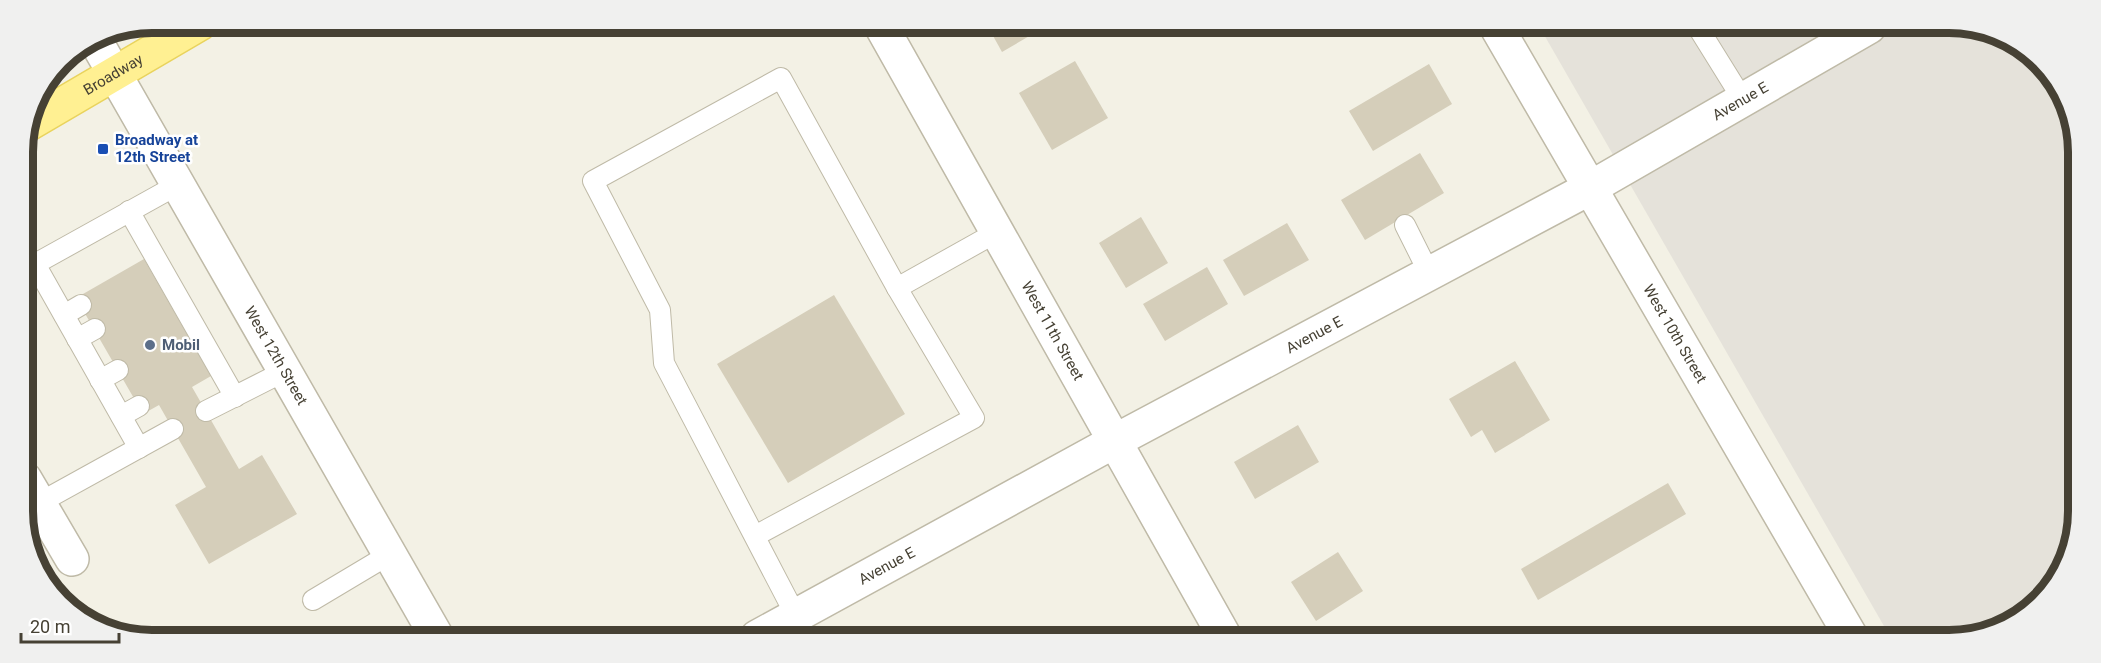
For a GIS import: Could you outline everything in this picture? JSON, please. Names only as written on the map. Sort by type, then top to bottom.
[{"type":"main road","name":"Broadway","points":[[38,119],[184,33]]},
{"type":"street","name":"West 11th Street","points":[[885,33],[1221,630]]},
{"type":"street","name":"West 10th Street","points":[[1500,33],[1847,630]]},
{"type":"street","name":"Avenue E","points":[[771,630],[1115,441],[1590,188],[1859,33]]},
{"type":"street","name":"West 12th Street","points":[[99,46],[433,630]]},
{"type":"street","points":[[33,493],[72,559]]},
{"type":"lane","points":[[1700,33],[1743,100]]},
{"type":"lane","points":[[755,536],[974,418],[897,288],[781,78],[593,182],[660,310],[664,363],[796,616]]},
{"type":"lane","points":[[139,448],[35,264],[179,184]]},
{"type":"lane","points":[[129,211],[154,265],[191,331],[211,365],[235,397]]},
{"type":"lane","points":[[1406,225],[1429,273]]},
{"type":"lane","points":[[897,288],[998,232]]},
{"type":"lane","points":[[64,315],[81,305]]},
{"type":"lane","points":[[77,339],[95,329]]},
{"type":"lane","points":[[100,380],[118,370]]},
{"type":"lane","points":[[206,411],[285,371]]},
{"type":"lane","points":[[121,416],[139,406]]},
{"type":"lane","points":[[33,491],[139,448],[173,429]]},
{"type":"lane","points":[[313,600],[390,554]]},
{"type":"shaded area","points":[[1543,33],[1964,34],[1994,42],[2015,53],[2048,86],[2062,114],[2068,145],[2068,511],[2062,549],[2048,577],[2038,589],[2021,605],[1994,621],[1956,630],[1886,630]]},
{"type":"building","points":[[991,33],[1035,33],[1002,52]]},
{"type":"building","points":[[1075,61],[1108,118],[1052,150],[1019,93]]},
{"type":"building","points":[[1429,64],[1452,104],[1373,151],[1349,111]]},
{"type":"building","points":[[1420,153],[1444,193],[1365,240],[1341,200]]},
{"type":"building","points":[[1141,217],[1168,263],[1126,288],[1099,243]]},
{"type":"building","points":[[1287,223],[1309,260],[1244,296],[1223,260]]},
{"type":"building","points":[[144,259],[211,376],[192,387],[239,469],[262,455],[297,514],[209,564],[175,505],[206,487],[159,405],[143,414],[76,298]]},
{"type":"building","points":[[1207,267],[1228,304],[1165,341],[1143,304]]},
{"type":"building","points":[[834,295],[905,414],[788,483],[717,364]]},
{"type":"building","points":[[1515,361],[1550,420],[1495,453],[1482,430],[1471,437],[1449,399]]},
{"type":"building","points":[[1298,425],[1319,462],[1255,499],[1234,462]]},
{"type":"building","points":[[1668,483],[1686,514],[1538,600],[1521,569]]},
{"type":"building","points":[[1338,552],[1363,591],[1316,621],[1291,582]]},
{"type":"place","name":"Broadway at 12th Street","points":[[103,149]]},
{"type":"place","name":"Mobil","points":[[150,345]]}]
